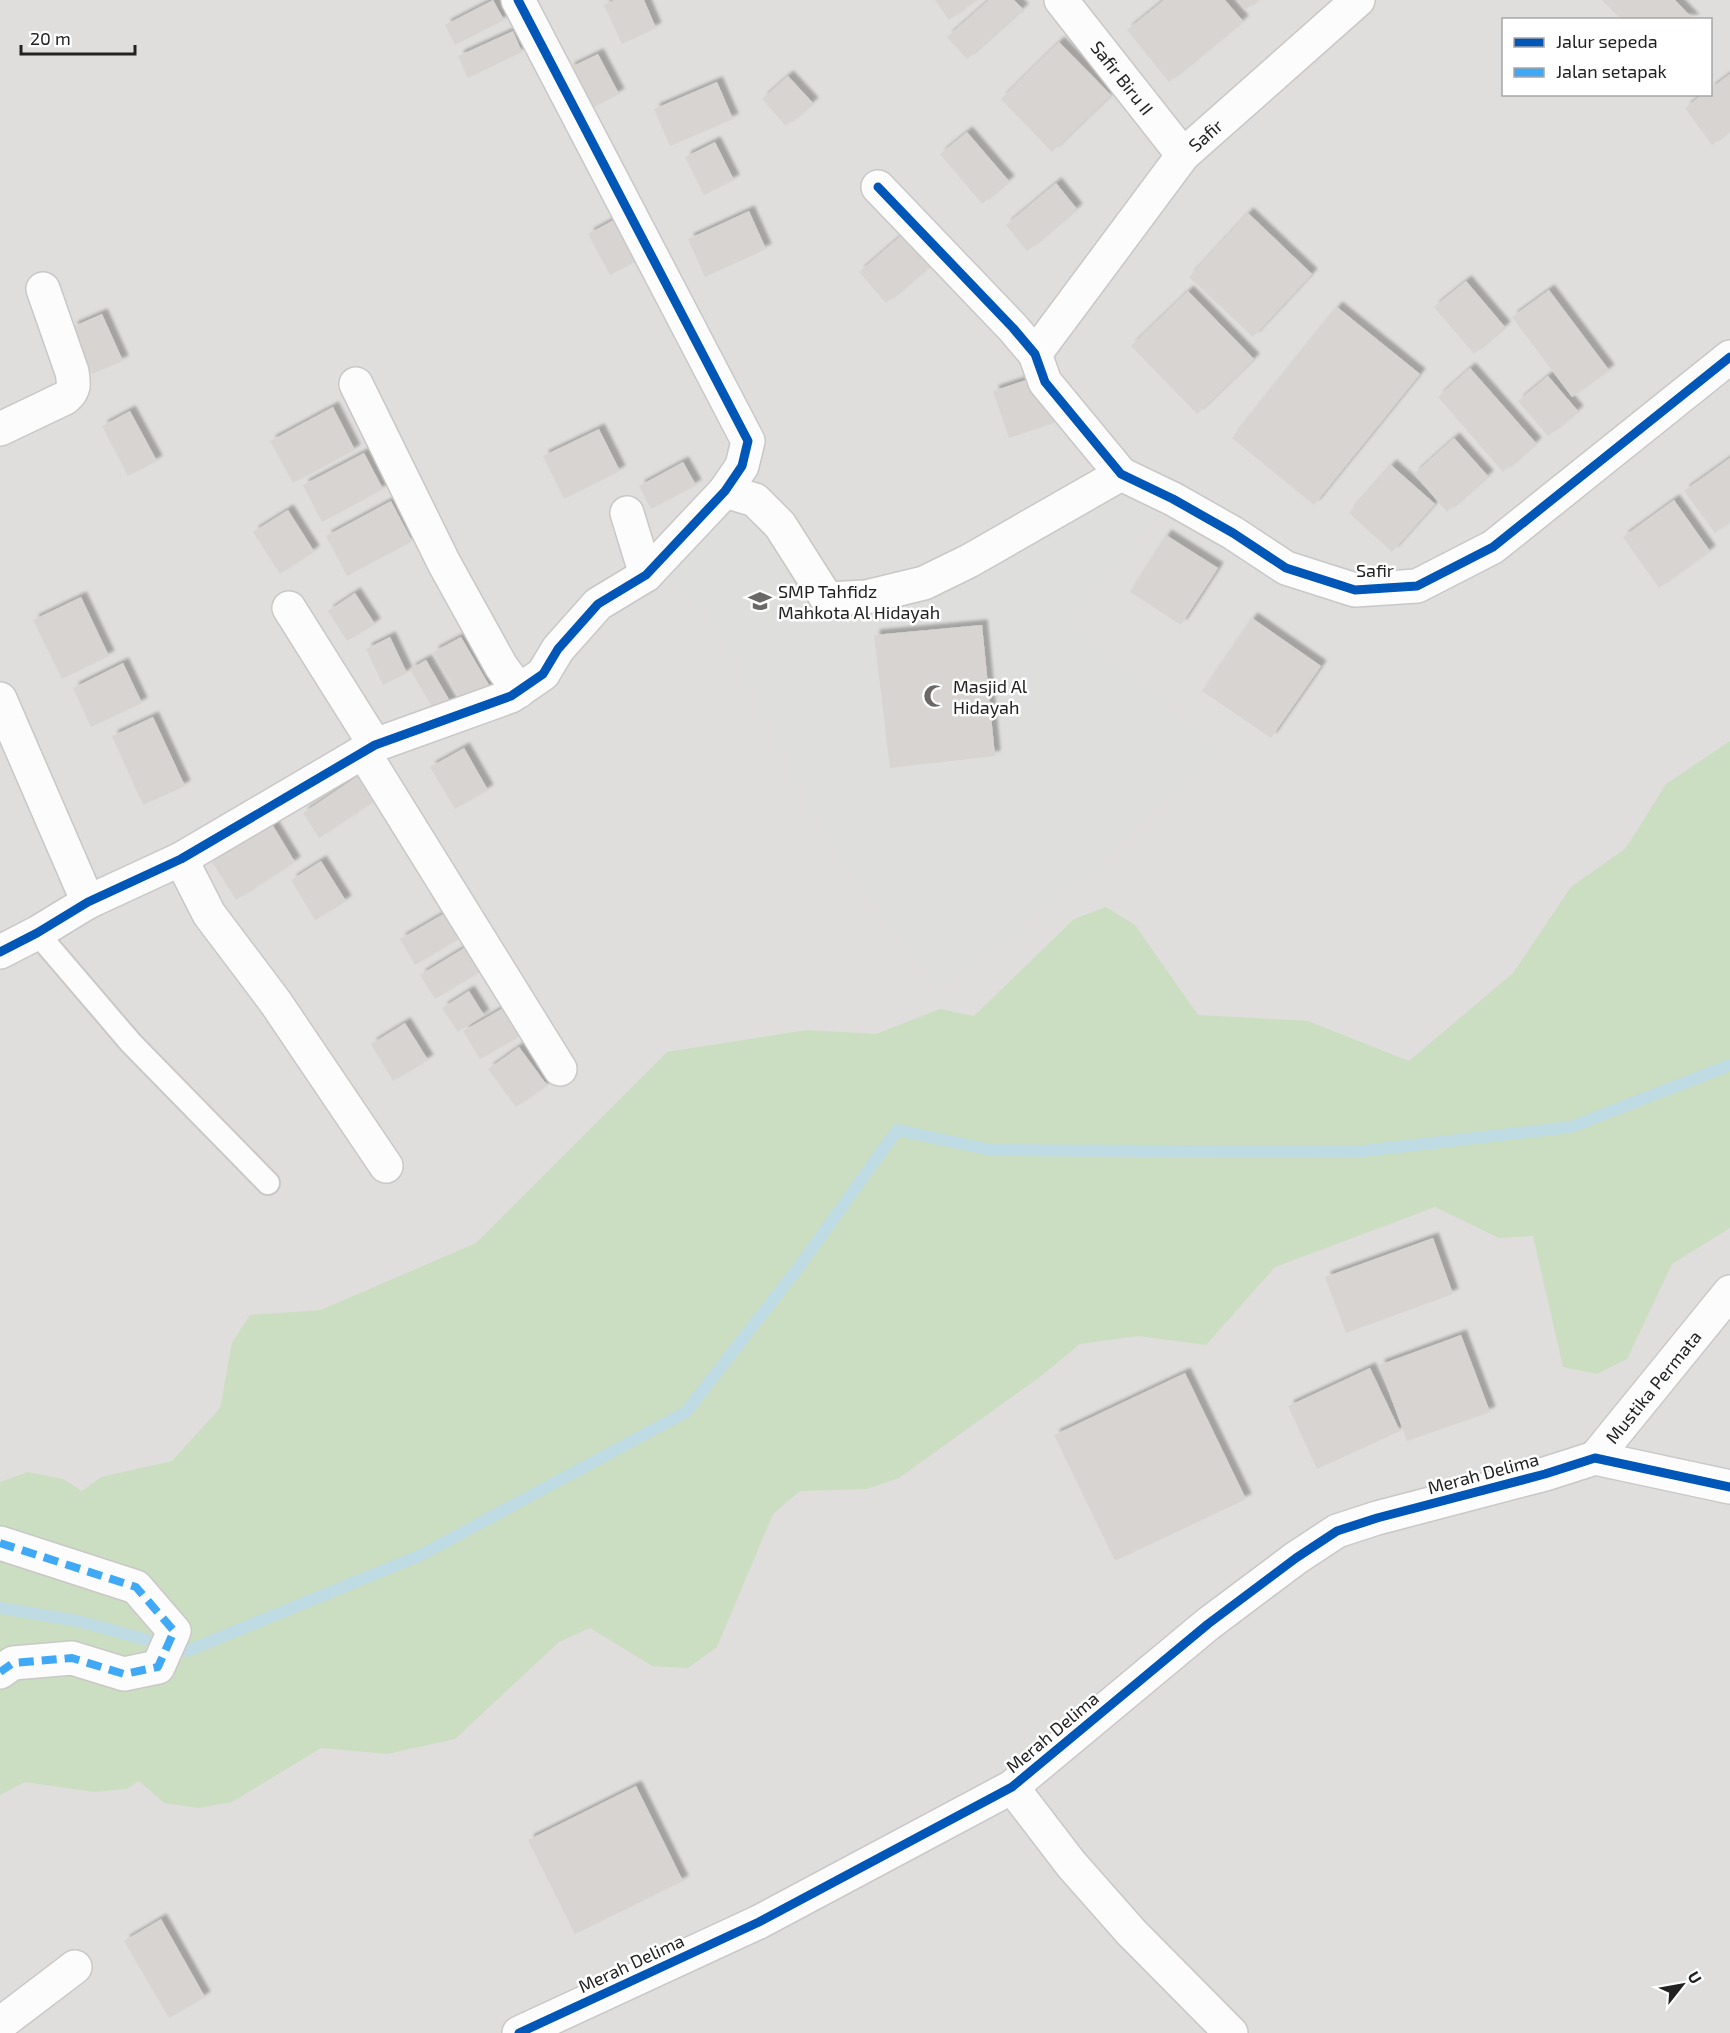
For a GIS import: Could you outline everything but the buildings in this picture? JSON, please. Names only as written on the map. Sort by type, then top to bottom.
[{"type":"street","points":[[0,952],[38,933],[88,902],[181,860],[369,749],[519,691],[543,674],[558,649],[598,604],[646,575],[725,491],[742,466],[748,441],[518,0]]},
{"type":"street","name":"Safir Biru II","points":[[1061,0],[1183,155]]},
{"type":"street","name":"Safir","points":[[1358,0],[1183,155],[1035,354],[1045,382],[1121,474],[1173,499],[1233,533],[1286,568],[1355,590],[1417,586],[1493,547],[1730,357]]},
{"type":"street","points":[[878,187],[1035,354]]},
{"type":"street","points":[[0,429],[72,393],[74,383],[72,372],[43,289]]},
{"type":"street","points":[[356,384],[444,563],[501,666],[519,691]]},
{"type":"street","points":[[725,491],[755,500],[780,525],[827,599],[866,597],[924,583],[969,561],[1121,474]]},
{"type":"street","points":[[627,513],[646,575]]},
{"type":"street","points":[[289,608],[369,749],[560,1069]]},
{"type":"street","points":[[0,699],[88,902]]},
{"type":"street","points":[[181,860],[209,914],[276,1003],[386,1166]]},
{"type":"street","name":"Mustika Permata","points":[[1730,1292],[1595,1458],[1730,1487]]},
{"type":"street","name":"Merah Delima","points":[[519,2033],[759,1922],[1012,1787],[1208,1624],[1336,1531],[1545,1474],[1595,1458]]},
{"type":"street","points":[[0,1543],[136,1587],[174,1631],[158,1667],[124,1674],[72,1658],[14,1663],[0,1672]]},
{"type":"street","points":[[1012,1787],[1071,1864],[1131,1932],[1231,2033]]},
{"type":"street","points":[[0,2024],[75,1967]]},
{"type":"lane","points":[[38,933],[132,1043],[268,1182]]},
{"type":"shaded area","points":[[0,0],[1730,0],[1730,2033],[0,2033]]},
{"type":"shaded area","name":"Masjid Al Hidayah","points":[[1122,486],[1159,516],[1067,621],[1218,751],[1106,857],[940,990],[850,871],[791,769],[729,644],[667,568],[728,500],[746,506],[816,604],[836,620],[918,596]]},
{"type":"green space","points":[[1730,741],[1730,1228],[1672,1264],[1627,1359],[1597,1374],[1563,1367],[1533,1236],[1499,1238],[1435,1207],[1275,1267],[1206,1345],[1138,1336],[1080,1344],[1041,1376],[899,1478],[867,1489],[800,1491],[773,1514],[717,1647],[688,1668],[652,1666],[590,1628],[559,1642],[455,1739],[387,1754],[321,1748],[232,1802],[198,1808],[164,1803],[139,1781],[127,1789],[94,1792],[25,1782],[0,1795],[0,1482],[28,1472],[63,1479],[82,1491],[101,1477],[172,1461],[220,1408],[232,1343],[250,1315],[321,1310],[476,1243],[667,1052],[807,1030],[876,1034],[940,1009],[974,1016],[1074,919],[1106,907],[1135,925],[1198,1015],[1308,1021],[1409,1061],[1513,973],[1571,887],[1626,848],[1666,784]]},
{"type":"waterway","points":[[0,1608],[78,1621],[187,1651],[419,1556],[686,1412],[801,1264],[897,1130],[991,1150],[1354,1152],[1571,1127],[1730,1065]]},
{"type":"marked path","points":[[0,1543],[136,1587],[174,1631],[158,1667],[124,1674],[72,1658],[13,1663],[0,1672]]},
{"type":"cycle path","points":[[0,952],[88,902],[181,859],[375,745],[511,696],[543,674],[558,649],[598,604],[646,575],[725,491],[742,466],[748,441],[518,0]]},
{"type":"cycle path","points":[[878,187],[1013,328],[1035,354],[1045,382],[1121,474],[1173,499],[1233,533],[1286,568],[1355,590],[1417,586],[1493,547],[1730,357]]},
{"type":"cycle path","points":[[519,2033],[759,1922],[1012,1787],[1208,1624],[1296,1558],[1337,1531],[1595,1458],[1730,1487]]},
{"type":"place","name":"SMP Tahfidz Mahkota Al Hidayah","points":[[760,601]]},
{"type":"place","name":"Masjid Al Hidayah","points":[[935,696]]}]
